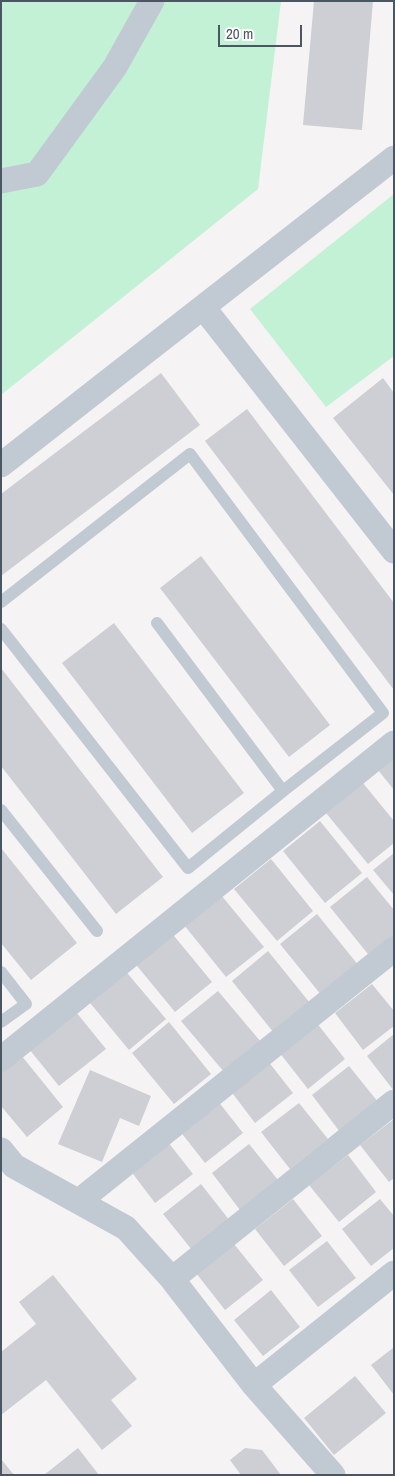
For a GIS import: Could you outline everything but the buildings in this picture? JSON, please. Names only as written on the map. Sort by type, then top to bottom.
[{"type":"street","points":[[1,181],[37,174],[114,67],[152,1]]},
{"type":"street","points":[[1,465],[394,158]]},
{"type":"street","points":[[203,307],[394,551]]},
{"type":"street","points":[[1,1059],[394,743]]},
{"type":"street","points":[[79,1201],[394,950]]},
{"type":"street","points":[[172,1279],[394,1102]]},
{"type":"street","points":[[1,1150],[14,1166],[126,1228],[172,1279],[254,1385],[333,1475]]},
{"type":"street","points":[[254,1385],[394,1273]]},
{"type":"lane","points":[[1,602],[190,454],[383,712],[188,868],[1,629]]},
{"type":"lane","points":[[157,623],[283,791]]},
{"type":"lane","points":[[1,810],[97,931]]},
{"type":"lane","points":[[1,972],[26,1004],[1,1022]]},
{"type":"green space","points":[[1,1],[281,1],[258,189],[1,395]]},
{"type":"green space","points":[[394,194],[394,356],[326,407],[250,309]]}]
